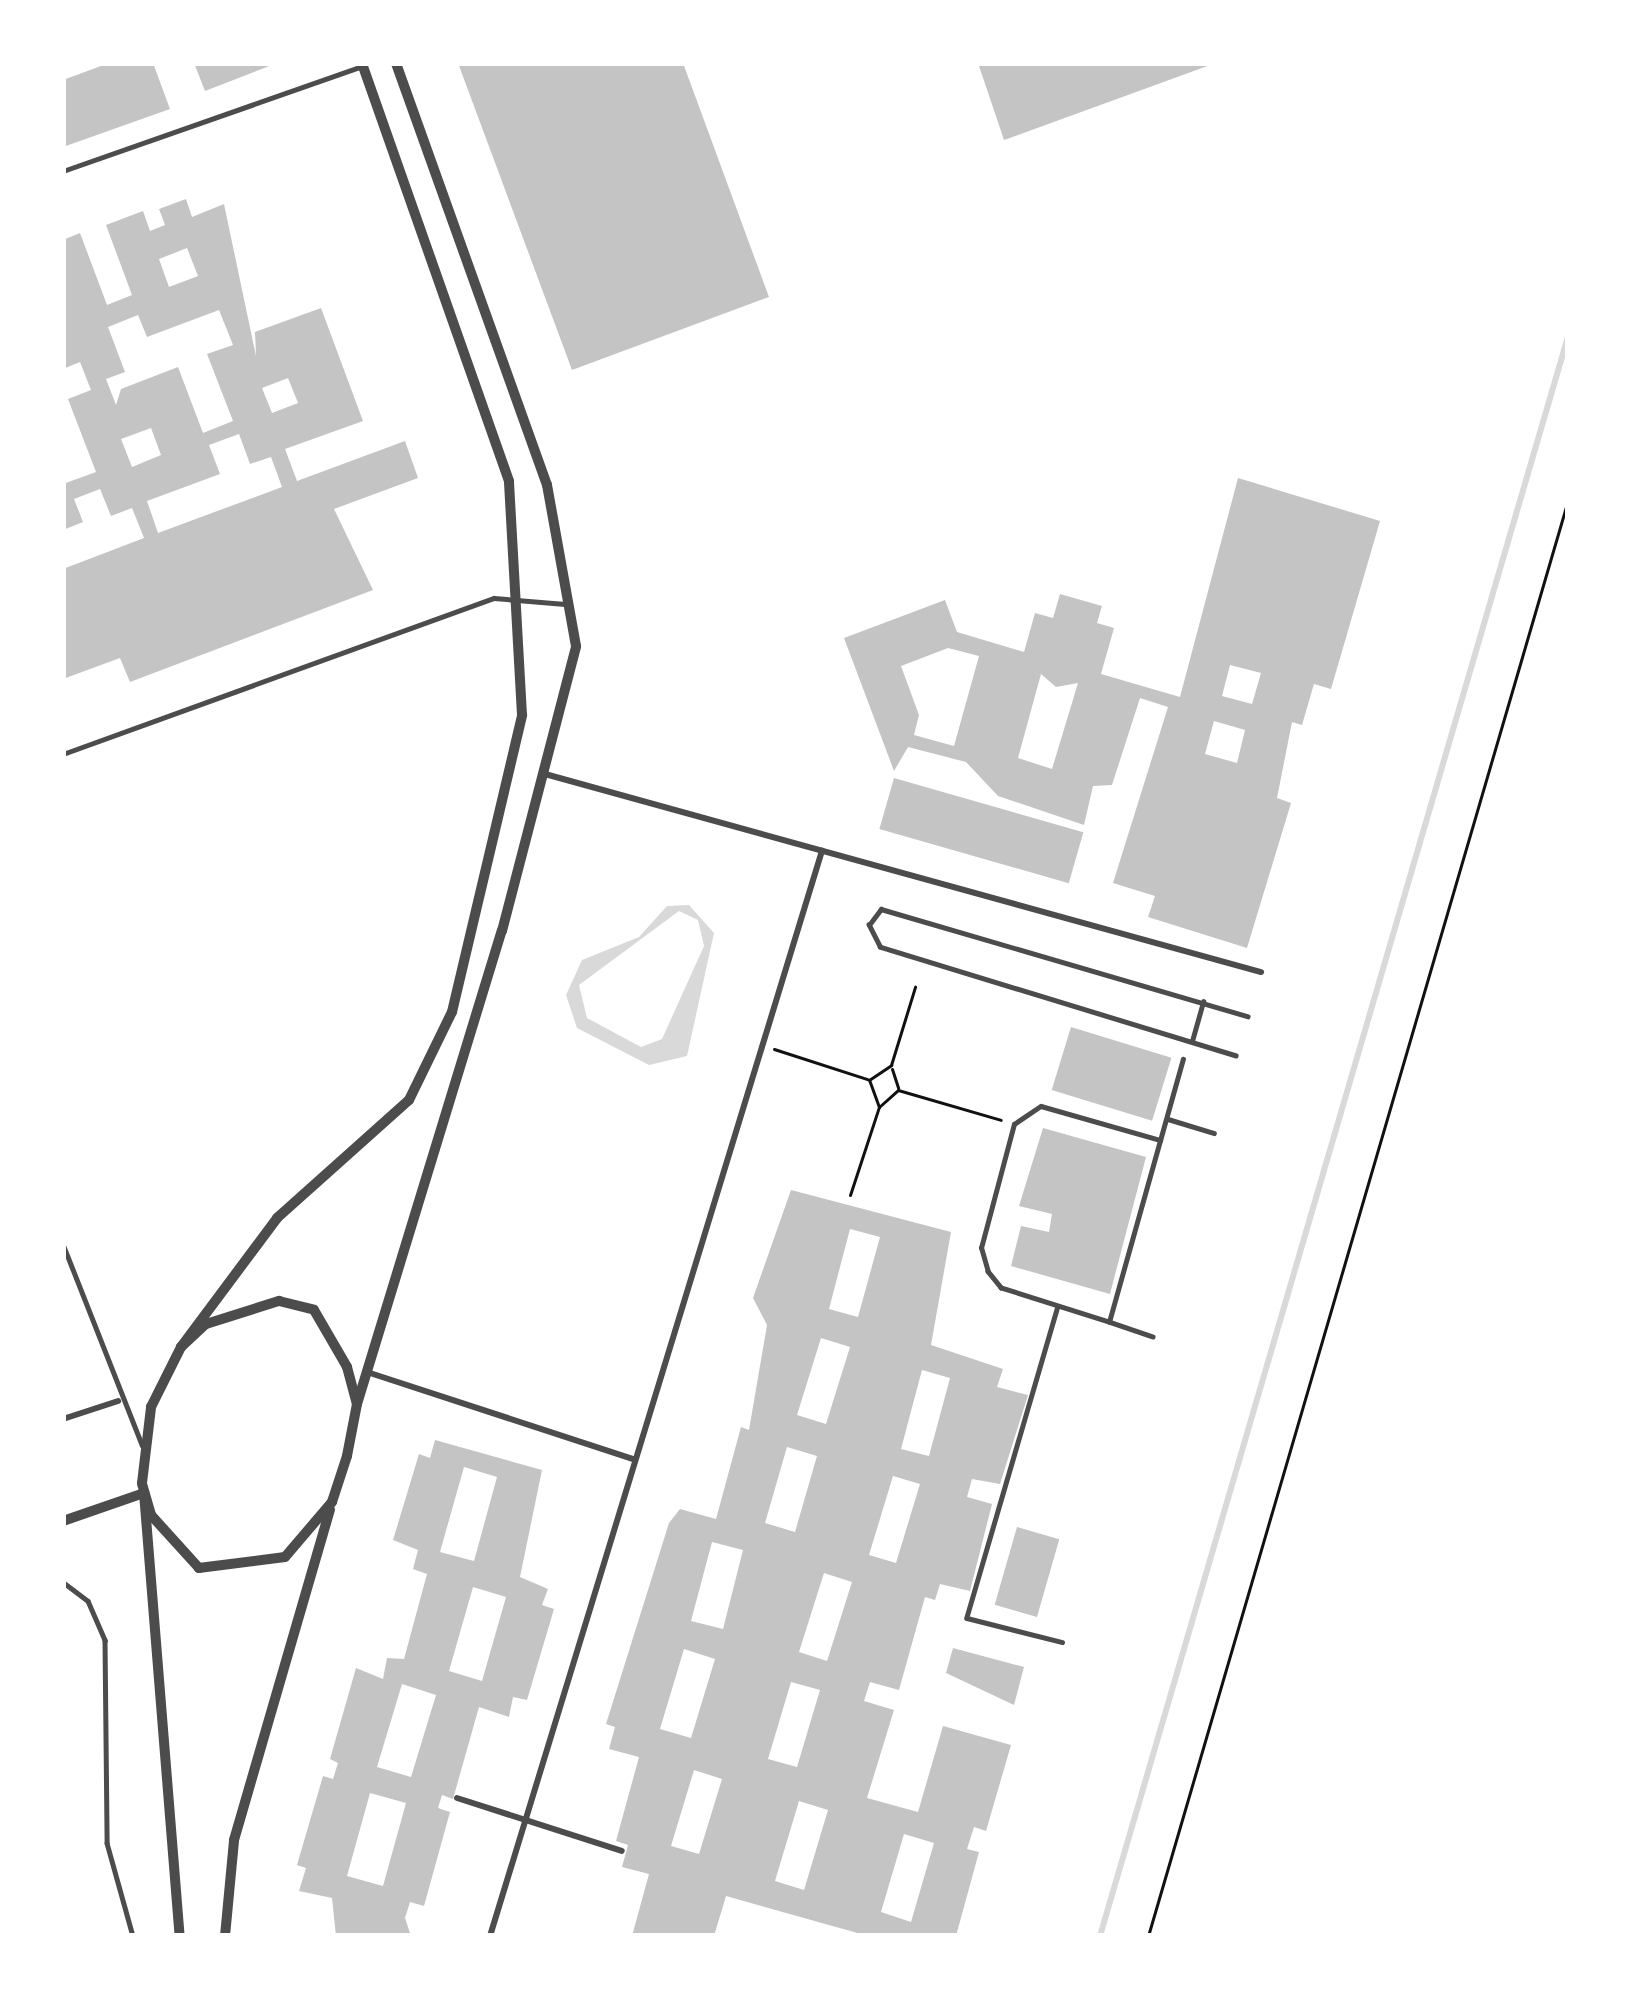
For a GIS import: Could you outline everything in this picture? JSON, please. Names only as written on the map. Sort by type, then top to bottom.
[{"type":"street","points":[[225,1936],[234,1840],[357,1403],[370,1373],[545,775],[575,646],[547,485],[396,63]]},
{"type":"street","points":[[180,1936],[144,1493],[151,1407],[181,1347],[278,1218],[409,1100],[452,1012],[523,715],[521,600],[487,400],[363,65]]},
{"type":"street","points":[[545,775],[1261,972]]},
{"type":"street","points":[[490,1936],[822,851]]},
{"type":"street","points":[[181,1347],[239,1309],[314,1310],[357,1403]]},
{"type":"street","points":[[370,1373],[633,1459]]},
{"type":"street","points":[[63,1418],[118,1401]]},
{"type":"street","points":[[144,1493],[179,1552],[224,1570],[285,1557],[332,1502]]},
{"type":"street","points":[[63,1521],[144,1493]]},
{"type":"street","points":[[457,1798],[622,1850]]},
{"type":"lane","points":[[63,172],[363,65]]},
{"type":"lane","points":[[63,754],[494,598],[571,604]]},
{"type":"lane","points":[[1236,1057],[880,947],[868,925],[881,909],[1248,1016]]},
{"type":"lane","points":[[1192,1041],[1203,1002]]},
{"type":"lane","points":[[1108,1322],[1183,1059]]},
{"type":"lane","points":[[1153,1337],[1001,1288],[982,1248],[1014,1124],[1041,1106],[1160,1140]]},
{"type":"lane","points":[[1168,1119],[1214,1132]]},
{"type":"lane","points":[[63,1244],[118,1401],[146,1452]]},
{"type":"lane","points":[[1058,1306],[967,1618],[1062,1642]]},
{"type":"lane","points":[[63,1582],[88,1601],[105,1640],[107,1843],[133,1936]]},
{"type":"path","points":[[1148,1936],[1568,500]]},
{"type":"path","points":[[898,1090],[891,1066],[915,987]]},
{"type":"path","points":[[764,1046],[869,1080]]},
{"type":"path","points":[[869,1080],[891,1066]]},
{"type":"path","points":[[869,1080],[879,1107]]},
{"type":"path","points":[[850,1195],[879,1107],[898,1090]]},
{"type":"path","points":[[898,1090],[1014,1124]]},
{"type":"shaded area","points":[[689,905],[714,933],[687,1056],[649,1065],[577,1028],[566,995],[582,960],[639,937],[667,906]],"holes":[[[679,911],[698,920],[704,946],[662,1039],[641,1047],[587,1018],[579,985]]]},
{"type":"building","points":[[109,63],[153,63],[170,109],[63,147],[63,80]]},
{"type":"building","points":[[194,63],[277,63],[205,91]]},
{"type":"building","points":[[458,63],[683,63],[769,297],[572,370]]},
{"type":"building","points":[[978,63],[1213,63],[1213,64],[1004,140]]},
{"type":"building","points":[[186,199],[192,217],[224,204],[256,356],[255,332],[321,308],[363,421],[285,449],[297,481],[405,441],[418,478],[334,509],[373,590],[130,682],[120,658],[63,679],[63,569],[144,538],[132,508],[111,516],[100,489],[74,499],[83,522],[63,530],[63,484],[96,472],[68,399],[91,390],[80,362],[63,369],[63,240],[80,233],[107,305],[132,295],[106,225],[143,211],[150,231],[165,225],[159,209]],"holes":[[[187,248],[198,276],[169,287],[159,259]],[[219,310],[233,345],[207,354],[233,421],[203,433],[178,367],[121,389],[116,405],[106,379],[125,372],[108,327],[138,315],[147,337]],[[288,378],[298,403],[272,413],[262,388]],[[151,428],[161,455],[132,467],[121,439]],[[239,434],[250,464],[271,457],[282,487],[158,533],[147,501],[220,474],[209,445]]]},
{"type":"building","points":[[1238,478],[1380,521],[1331,689],[1314,684],[1302,725],[1292,722],[1277,798],[1291,803],[1247,948],[1148,917],[1155,896],[1113,883],[1168,707],[1140,698],[1112,785],[1093,786],[1084,825],[998,796],[966,762],[908,747],[894,771],[844,638],[945,600],[957,632],[1024,652],[1035,613],[1053,618],[1060,594],[1102,606],[1097,623],[1114,628],[1101,674],[1180,697]],"holes":[[[948,648],[979,656],[954,746],[914,735],[919,715],[901,666]],[[1230,665],[1261,673],[1252,704],[1222,696]],[[1041,674],[1056,687],[1078,683],[1052,769],[1018,758]],[[1214,721],[1245,730],[1237,763],[1205,754]]]},
{"type":"building","points":[[894,778],[1083,832],[1069,883],[879,829]]},
{"type":"building","points":[[1071,1027],[1171,1058],[1152,1121],[1052,1090]]},
{"type":"building","points":[[1043,1128],[1146,1157],[1110,1294],[1011,1266],[1021,1226],[1049,1232],[1052,1214],[1019,1206]]},
{"type":"building","points":[[791,1190],[951,1232],[931,1345],[1003,1369],[997,1387],[1028,1395],[1000,1484],[972,1479],[967,1497],[992,1504],[970,1591],[940,1584],[935,1600],[925,1597],[899,1690],[870,1682],[864,1701],[894,1710],[867,1798],[918,1812],[943,1726],[1011,1745],[986,1831],[974,1827],[967,1849],[979,1852],[956,1936],[868,1936],[726,1896],[714,1936],[632,1936],[649,1874],[622,1867],[628,1845],[616,1841],[639,1757],[609,1749],[615,1727],[606,1724],[669,1523],[680,1509],[716,1519],[741,1427],[749,1430],[767,1325],[753,1298]],"holes":[[[850,1229],[880,1237],[858,1317],[829,1309]],[[821,1338],[850,1347],[826,1424],[797,1415]],[[922,1370],[950,1378],[929,1456],[901,1449]],[[787,1447],[817,1456],[795,1532],[765,1523]],[[893,1476],[920,1484],[896,1563],[869,1555]],[[712,1542],[743,1550],[723,1629],[691,1621]],[[824,1573],[852,1582],[827,1661],[799,1652]],[[684,1649],[715,1659],[691,1738],[660,1729]],[[791,1682],[820,1690],[797,1767],[768,1759]],[[694,1770],[722,1779],[699,1854],[671,1846]],[[799,1801],[828,1810],[804,1890],[775,1881]],[[904,1834],[934,1843],[911,1922],[881,1912]]]},
{"type":"building","points":[[435,1440],[542,1470],[520,1577],[548,1589],[542,1605],[554,1609],[527,1700],[513,1697],[509,1717],[479,1707],[453,1799],[442,1795],[438,1808],[450,1812],[424,1906],[410,1902],[405,1918],[411,1936],[336,1936],[332,1898],[299,1891],[306,1868],[297,1865],[323,1776],[333,1779],[338,1763],[330,1759],[356,1668],[383,1679],[387,1658],[404,1659],[427,1574],[413,1569],[418,1550],[393,1540],[419,1454],[430,1458]],"holes":[[[464,1467],[497,1477],[474,1561],[440,1552]],[[473,1587],[506,1597],[482,1681],[449,1671]],[[402,1684],[436,1695],[411,1777],[377,1767]],[[370,1793],[406,1803],[383,1886],[347,1876]]]},
{"type":"building","points":[[1017,1527],[1059,1539],[1037,1617],[995,1605]]},
{"type":"building","points":[[953,1648],[1024,1667],[1014,1705],[946,1673]]},
{"type":"waterway","points":[[1100,1936],[1568,337]]}]
